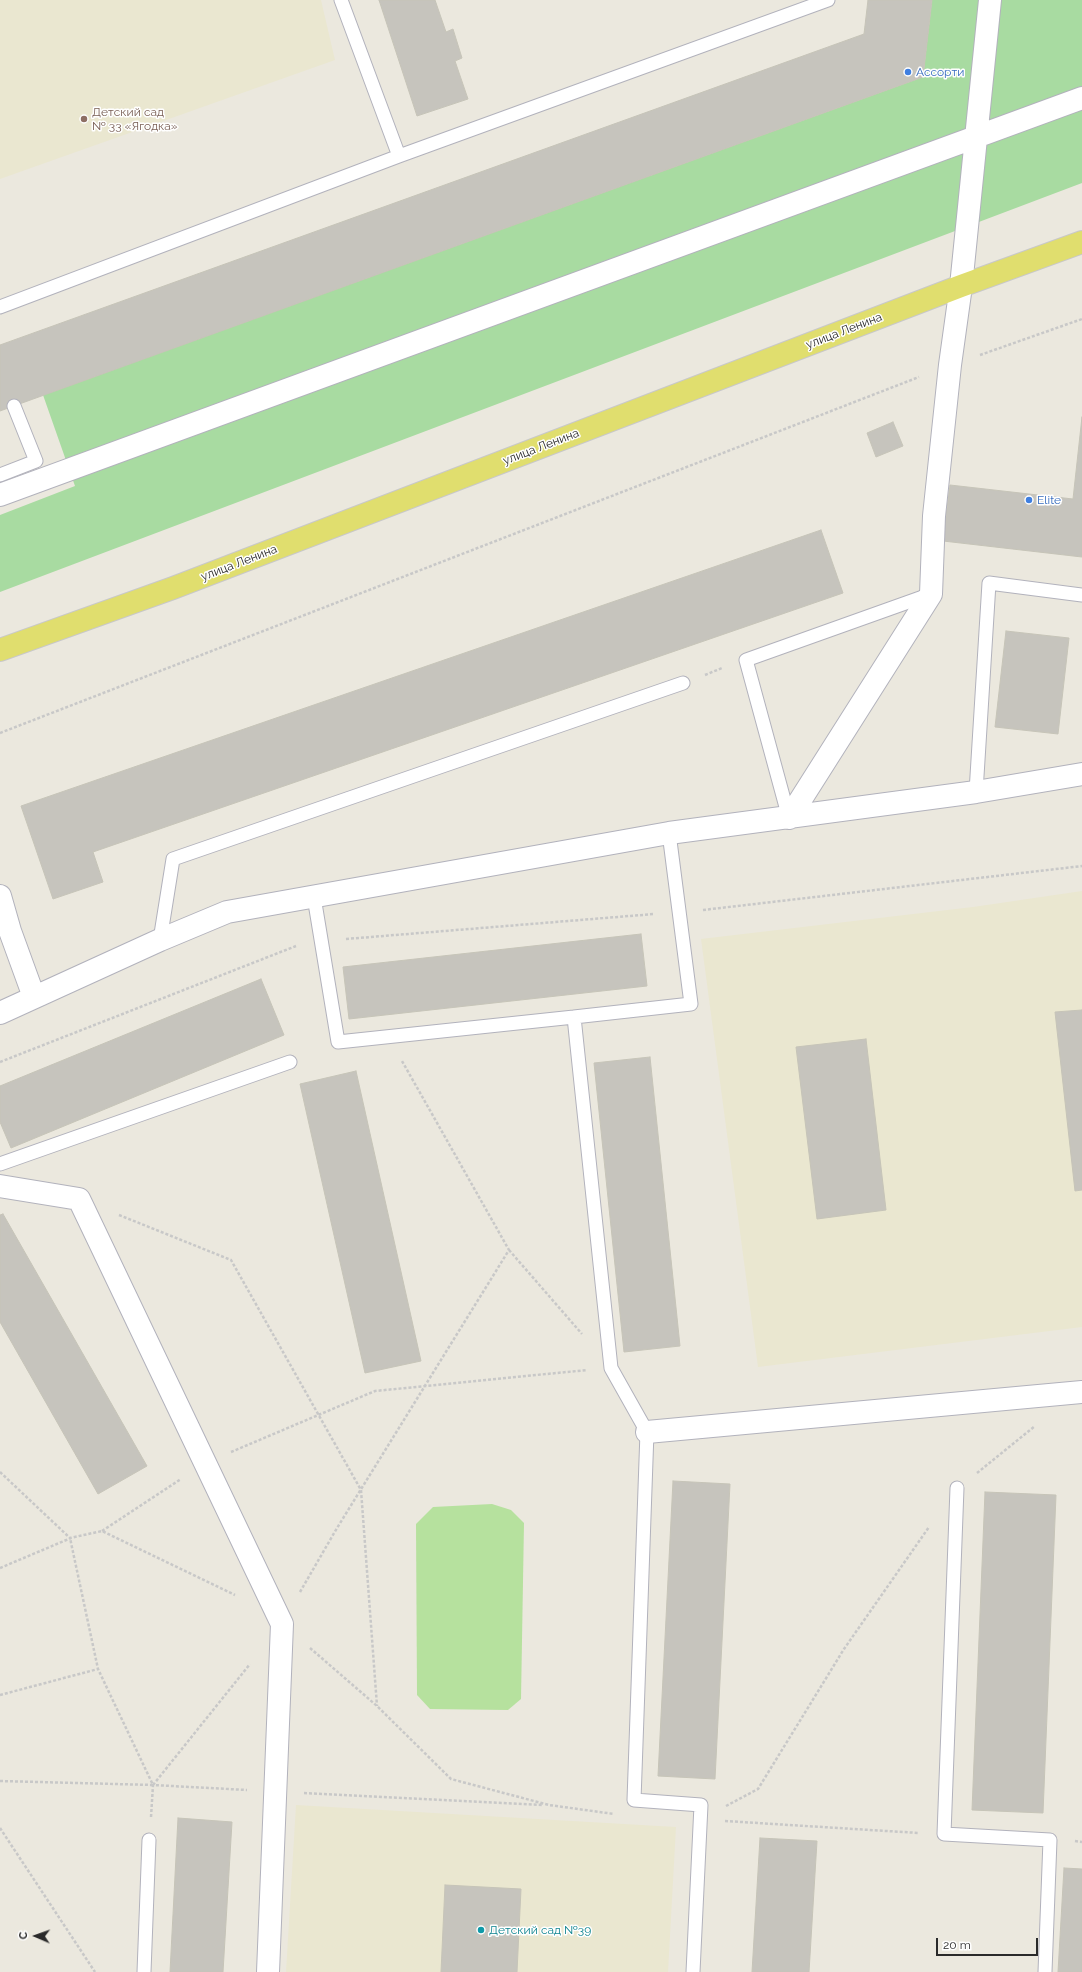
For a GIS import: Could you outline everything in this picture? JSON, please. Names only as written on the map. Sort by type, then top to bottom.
[{"type":"main road","name":"улица Ленина","points":[[0,650],[173,588],[961,286],[1082,242]]},
{"type":"street","points":[[789,818],[931,594],[934,516],[950,365],[961,286],[990,0]]},
{"type":"street","points":[[0,495],[1082,98]]},
{"type":"street","points":[[0,1013],[160,940],[227,912],[669,833],[976,792],[1082,774]]},
{"type":"street","points":[[0,896],[10,930],[34,997]]},
{"type":"street","points":[[0,1186],[79,1199],[282,1624],[268,1972]]},
{"type":"street","points":[[646,1432],[1082,1392]]},
{"type":"lane","points":[[341,0],[399,156]]},
{"type":"lane","points":[[0,307],[399,156],[828,0]]},
{"type":"lane","points":[[0,475],[36,461],[14,406]]},
{"type":"lane","points":[[976,792],[989,583],[1082,595]]},
{"type":"lane","points":[[789,818],[746,660],[931,594]]},
{"type":"lane","points":[[160,940],[173,859],[684,683]]},
{"type":"lane","points":[[314,897],[338,1042],[691,1004],[669,833]]},
{"type":"lane","points":[[574,1017],[611,1368],[646,1432],[634,1800],[701,1805],[693,1972]]},
{"type":"lane","points":[[0,1164],[290,1062]]},
{"type":"lane","points":[[957,1488],[944,1834],[1050,1840],[1045,1972]]},
{"type":"lane","points":[[144,1972],[149,1840]]},
{"type":"path","points":[[0,733],[950,365],[1082,319]]},
{"type":"path","points":[[684,683],[746,660]]},
{"type":"path","points":[[0,1062],[310,941],[679,912],[1082,866]]},
{"type":"path","points":[[399,1055],[510,1250],[611,1368]]},
{"type":"path","points":[[79,1199],[231,1260],[361,1490],[377,1706]]},
{"type":"path","points":[[510,1250],[361,1490],[282,1624],[377,1706],[451,1778],[549,1805]]},
{"type":"path","points":[[0,1568],[70,1538],[102,1531],[205,1463],[375,1391],[611,1368]]},
{"type":"path","points":[[957,1488],[1038,1424]]},
{"type":"path","points":[[0,1472],[70,1538],[98,1669],[153,1785],[149,1840]]},
{"type":"path","points":[[700,1820],[758,1789],[844,1649],[930,1527]]},
{"type":"path","points":[[102,1531],[236,1595]]},
{"type":"path","points":[[153,1785],[252,1661]]},
{"type":"path","points":[[0,1695],[98,1669]]},
{"type":"path","points":[[0,1781],[153,1785],[549,1805],[620,1815]]},
{"type":"path","points":[[700,1820],[944,1834]]},
{"type":"path","points":[[0,1828],[95,1972]]},
{"type":"shaded area","name":"Детский сад № 33 «Ягодка»","points":[[0,0],[321,0],[335,60],[0,179]]},
{"type":"shaded area","points":[[1082,891],[1082,1327],[758,1367],[701,939],[973,907]]},
{"type":"shaded area","points":[[296,1805],[676,1827],[668,1972],[286,1972]]},
{"type":"green space","points":[[932,0],[1082,0],[1082,183],[0,592],[0,515],[75,486],[43,395],[923,77]]},
{"type":"green space","points":[[492,1504],[511,1510],[524,1523],[521,1699],[508,1710],[430,1709],[417,1695],[416,1524],[433,1507]]},
{"type":"building","points":[[379,0],[435,0],[446,32],[453,29],[462,58],[455,61],[468,99],[417,116]]},
{"type":"building","points":[[868,0],[932,0],[923,77],[0,411],[0,345],[864,34]]},
{"type":"building","points":[[1082,417],[1082,557],[943,541],[950,485],[1073,499]]},
{"type":"building","points":[[893,422],[903,446],[876,457],[867,433]]},
{"type":"building","points":[[821,530],[843,593],[93,852],[103,882],[53,899],[21,806]]},
{"type":"building","points":[[1006,631],[1069,638],[1058,734],[995,727]]},
{"type":"building","points":[[641,934],[647,986],[349,1019],[343,967]]},
{"type":"building","points":[[261,979],[284,1035],[11,1148],[0,1122],[0,1086]]},
{"type":"building","points":[[1082,1010],[1082,1190],[1075,1191],[1055,1012]]},
{"type":"building","points":[[866,1039],[886,1210],[817,1219],[796,1047]]},
{"type":"building","points":[[650,1057],[680,1346],[624,1352],[594,1063]]},
{"type":"building","points":[[356,1071],[421,1361],[365,1373],[300,1084]]},
{"type":"building","points":[[3,1214],[147,1466],[98,1494],[0,1322],[0,1215]]},
{"type":"building","points":[[673,1481],[730,1484],[715,1779],[658,1776]]},
{"type":"building","points":[[985,1492],[1056,1495],[1043,1813],[972,1810]]},
{"type":"building","points":[[178,1818],[232,1822],[223,1972],[170,1972]]},
{"type":"building","points":[[760,1838],[817,1841],[809,1972],[752,1972]]},
{"type":"building","points":[[1064,1868],[1082,1869],[1082,1972],[1058,1972]]},
{"type":"building","name":"Детский сад №39","points":[[445,1885],[521,1889],[517,1972],[441,1972]]},
{"type":"place","name":"Ассорти","points":[[908,72]]},
{"type":"place","name":"Детский сад № 33 «Ягодка»","points":[[84,119]]},
{"type":"place","name":"Elite","points":[[1029,500]]},
{"type":"place","name":"Детский сад №39","points":[[481,1930]]}]
